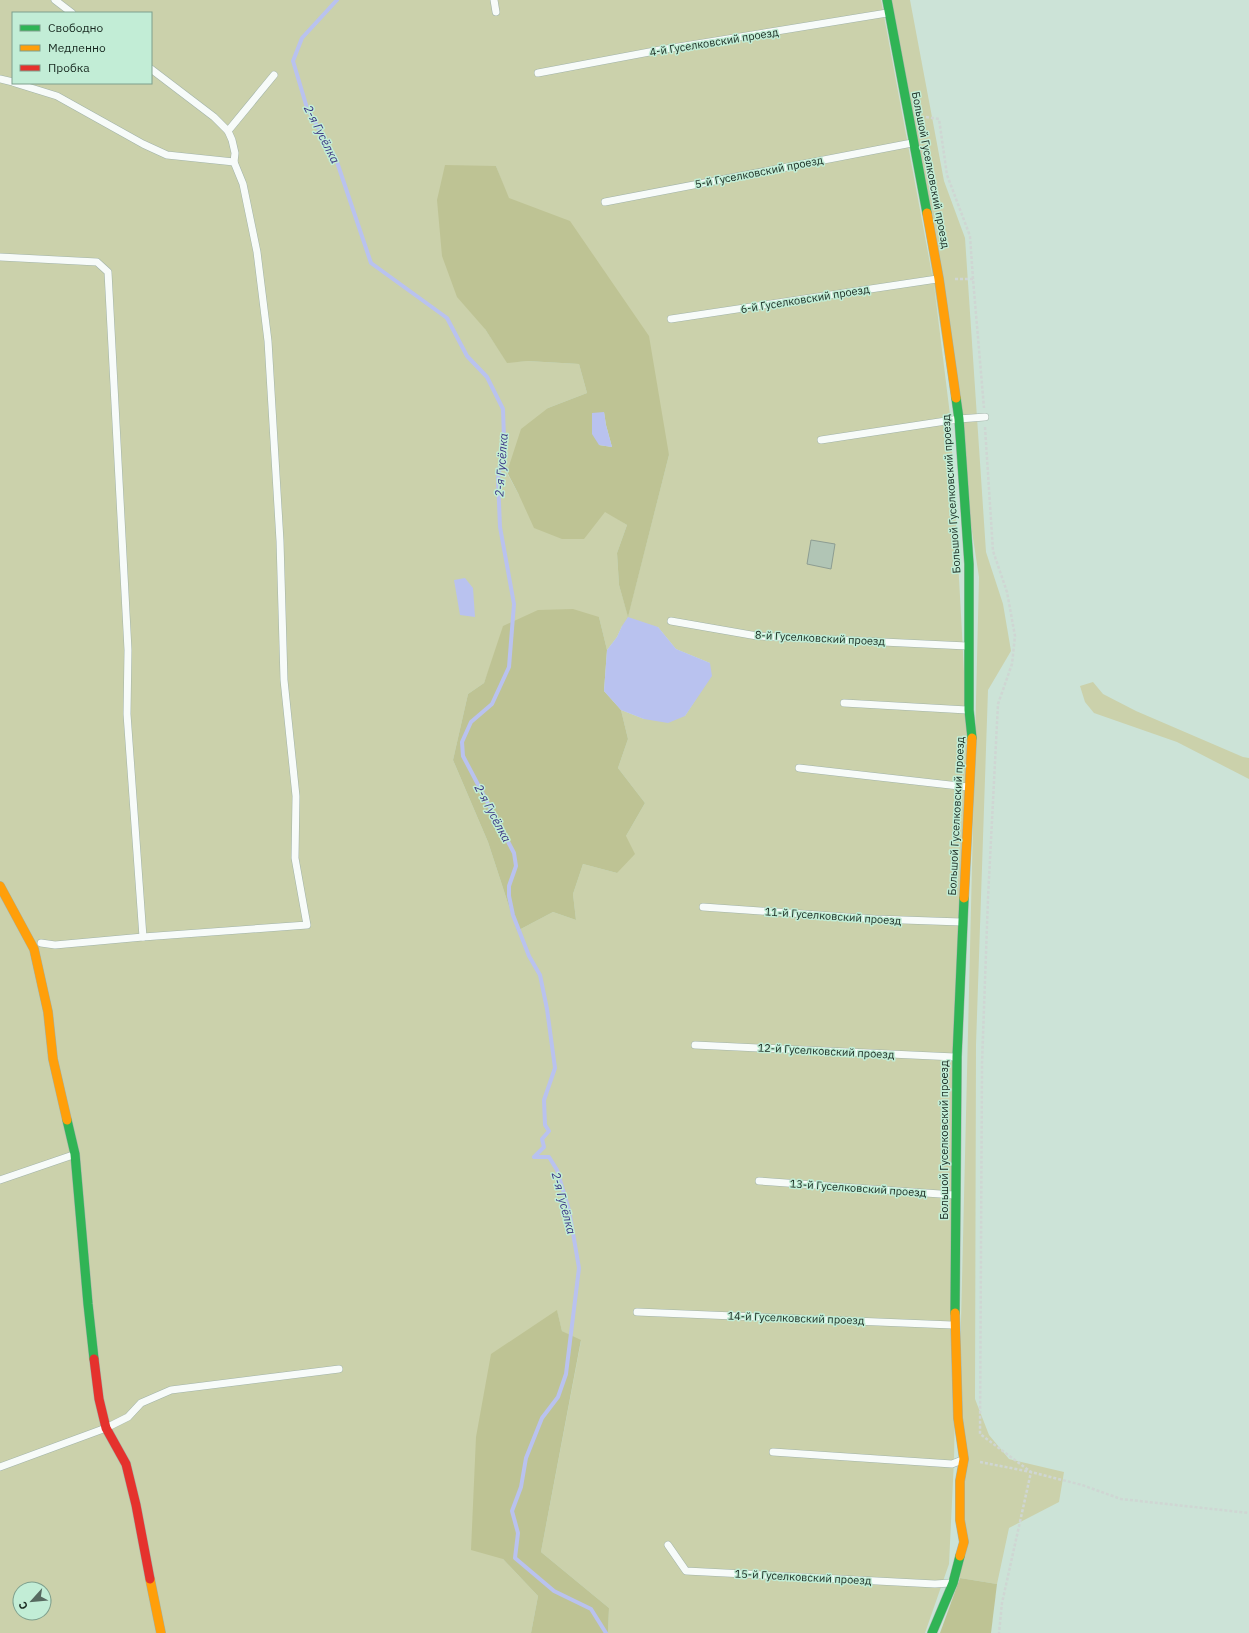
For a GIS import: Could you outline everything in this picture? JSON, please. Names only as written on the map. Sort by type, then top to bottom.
[{"type":"street","name":"Большой Гуселковский проезд","points":[[887,0],[939,279],[959,419],[969,564],[969,710],[972,733],[957,1057],[955,1325],[958,1418],[964,1459],[960,1481],[960,1520],[964,1542],[953,1583],[932,1633]]},
{"type":"street","points":[[0,886],[34,949],[48,1012],[54,1059],[75,1154],[88,1304],[99,1399],[106,1428],[126,1464],[136,1505],[161,1633]]},
{"type":"lane","points":[[55,0],[71,12]]},
{"type":"lane","points":[[494,0],[496,12]]},
{"type":"lane","name":"4-й Гуселковский проезд","points":[[538,73],[660,50],[890,13]]},
{"type":"lane","points":[[41,943],[55,945],[307,925],[295,858],[296,796],[284,680],[280,541],[268,341],[255,245],[243,184],[234,162],[235,153],[228,131],[214,117],[152,70]]},
{"type":"lane","points":[[228,131],[274,75]]},
{"type":"lane","points":[[0,78],[12,82]]},
{"type":"lane","points":[[17,84],[57,96],[143,144],[167,155],[234,162]]},
{"type":"lane","name":"5-й Гуселковский проезд","points":[[606,202],[913,143]]},
{"type":"lane","points":[[0,258],[97,262],[108,272],[128,650],[127,714],[142,937]]},
{"type":"lane","name":"6-й Гуселковский проезд","points":[[671,319],[939,279]]},
{"type":"lane","points":[[820,440],[959,419],[984,417]]},
{"type":"lane","name":"8-й Гуселковский проезд","points":[[671,622],[757,636],[969,646]]},
{"type":"lane","points":[[844,703],[969,710]]},
{"type":"lane","points":[[799,768],[970,787]]},
{"type":"lane","name":"11-й Гуселковский проезд","points":[[703,907],[875,919],[963,922]]},
{"type":"lane","name":"12-й Гуселковский проезд","points":[[695,1045],[957,1057]]},
{"type":"lane","points":[[0,1180],[75,1154]]},
{"type":"lane","name":"13-й Гуселковский проезд","points":[[759,1181],[956,1195]]},
{"type":"lane","name":"14-й Гуселковский проезд","points":[[637,1312],[955,1325]]},
{"type":"lane","points":[[0,1467],[106,1428],[128,1417],[141,1403],[171,1390],[339,1369]]},
{"type":"lane","points":[[773,1452],[952,1464],[964,1459]]},
{"type":"lane","name":"15-й Гуселковский проезд","points":[[668,1545],[686,1571],[935,1584],[953,1583]]},
{"type":"path","points":[[907,113],[939,119],[947,175],[970,236],[993,551],[1007,592],[1016,636],[1012,664],[998,704],[988,898],[982,1063],[980,1434],[1031,1472]]},
{"type":"path","points":[[964,1459],[1031,1472],[1082,1485],[1121,1499],[1249,1513]]},
{"type":"path","points":[[999,1633],[1002,1603],[1031,1472]]},
{"type":"green space","points":[[0,0],[881,0],[934,285],[950,415],[967,732],[954,1460],[949,1564],[925,1633],[608,1633],[609,1608],[541,1552],[581,1341],[562,1331],[557,1311],[503,1559],[538,1596],[531,1633],[0,1633]],"holes":[[[496,166],[508,198],[669,455],[628,616],[619,585],[617,553],[627,525],[605,511],[519,495],[507,473],[548,408],[587,393],[579,364],[527,361],[507,362],[485,329]],[[599,617],[607,650],[617,637],[622,626],[658,627],[676,649],[710,663],[696,699],[685,716],[644,719],[621,710],[628,739],[618,768],[645,803],[626,836],[617,873],[583,864],[573,894],[576,920],[553,912],[517,931],[488,842],[453,760],[468,694],[484,683],[493,659]]]},
{"type":"green space","points":[[890,0],[910,0],[944,181],[965,238],[986,552],[1003,604],[1011,651],[988,690],[976,1045],[975,1399],[989,1435],[1009,1459],[1064,1472],[1059,1502],[1009,1528],[997,1584],[960,1578],[961,1322],[979,577]]},
{"type":"green space","points":[[445,165],[496,166],[509,198],[570,221],[649,336],[669,455],[628,617],[619,585],[617,553],[627,525],[605,512],[584,539],[562,539],[534,528],[507,472],[521,429],[548,408],[587,393],[579,364],[527,361],[507,363],[485,329],[457,297],[442,256],[437,200]],"holes":[[[604,412],[612,447],[599,445]]]},
{"type":"green space","points":[[573,609],[599,617],[607,650],[604,691],[621,710],[628,739],[618,768],[645,803],[626,836],[635,854],[617,873],[583,864],[573,894],[576,920],[553,912],[517,931],[488,842],[453,760],[468,694],[484,683],[503,626],[538,610]]},
{"type":"green space","points":[[1093,682],[1103,694],[1136,711],[1243,757],[1249,758],[1249,779],[1177,742],[1094,713],[1085,702],[1080,686]]},
{"type":"green space","points":[[557,1310],[562,1331],[581,1340],[541,1552],[609,1608],[608,1633],[531,1633],[538,1596],[503,1559],[471,1550],[476,1437],[491,1354]]},
{"type":"green space","points":[[960,1578],[997,1584],[991,1633],[940,1633]]},
{"type":"water","points":[[604,412],[612,447],[599,445],[592,434],[592,413]]},
{"type":"water","points":[[465,578],[473,588],[475,617],[460,615],[454,580]]},
{"type":"water","points":[[628,617],[658,627],[676,649],[710,663],[712,676],[685,716],[668,723],[644,719],[621,710],[604,691],[607,650],[617,637]]},
{"type":"building","points":[[811,540],[835,544],[831,569],[807,564]]},
{"type":"waterway","name":"2-я Гусёлка","points":[[337,0],[302,38],[293,61],[307,108],[336,159],[371,263],[447,318],[467,356],[487,377],[503,409],[504,439],[498,479],[500,527],[514,604],[509,667],[492,704],[471,722],[462,742],[463,756],[514,853],[516,866],[509,886],[509,896],[513,915],[529,956],[540,975],[547,1009],[555,1068],[544,1100],[545,1125],[549,1131],[542,1139],[544,1147],[534,1157],[549,1157],[557,1170],[569,1210],[579,1268],[566,1374],[558,1397],[542,1418],[526,1458],[521,1487],[512,1511],[518,1533],[515,1558],[554,1591],[591,1609],[606,1633]]},
{"type":"traffic: fast","points":[[887,0],[927,213]]},
{"type":"traffic: fast","points":[[956,398],[959,419],[969,564],[969,710],[972,738]]},
{"type":"traffic: fast","points":[[955,1313],[957,1057],[964,898]]},
{"type":"traffic: fast","points":[[67,1120],[75,1154],[94,1359]]},
{"type":"traffic: fast","points":[[932,1633],[953,1583],[960,1556]]},
{"type":"traffic: slow","points":[[927,213],[939,279],[956,398]]},
{"type":"traffic: slow","points":[[964,898],[972,738]]},
{"type":"traffic: slow","points":[[0,886],[34,949],[48,1012],[53,1059],[67,1120]]},
{"type":"traffic: slow","points":[[955,1313],[958,1418],[964,1459],[960,1481],[960,1520],[964,1542],[960,1556]]},
{"type":"traffic: slow","points":[[150,1579],[161,1633]]},
{"type":"traffic: jam","points":[[94,1359],[99,1399],[106,1428],[126,1464],[136,1505],[150,1579]]}]
